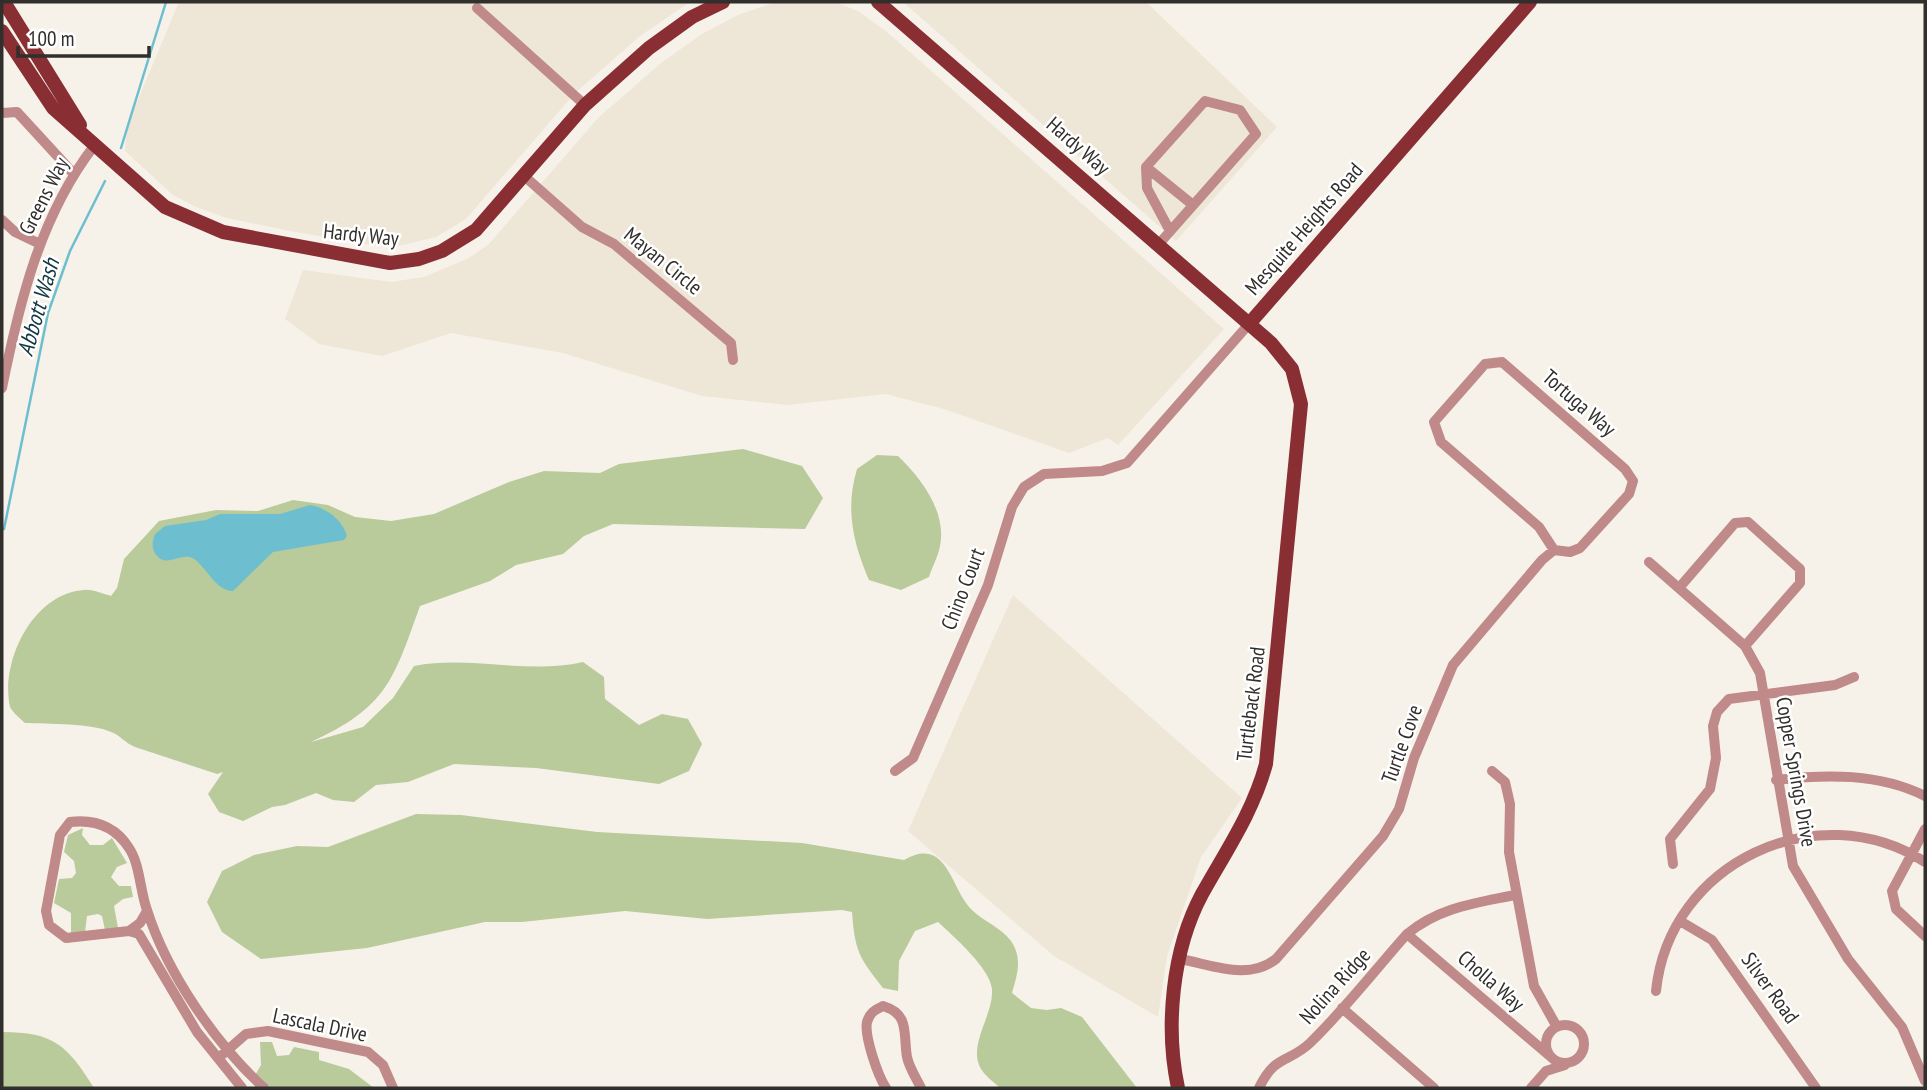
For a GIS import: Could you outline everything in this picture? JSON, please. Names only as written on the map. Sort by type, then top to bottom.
[{"type":"main road","name":"Hardy Way","points":[[4,2],[94,146]]},
{"type":"main road","name":"Hardy Way","points":[[2,31],[53,107],[165,207],[190,221],[223,232],[390,263],[419,259],[459,242],[476,230],[585,104],[649,48],[692,18],[723,2]]},
{"type":"main road","name":"Hardy Way","points":[[878,2],[1249,324]]},
{"type":"main road","name":"Mesquite Heights Road","points":[[1249,324],[1530,2]]},
{"type":"main road","name":"Turtleback Road","points":[[1178,1088],[1171,1024],[1187,926],[1259,790],[1272,730],[1301,404],[1292,369],[1249,324]]},
{"type":"street","points":[[477,8],[585,104]]},
{"type":"street","points":[[1158,245],[1170,232],[1256,134],[1240,110],[1205,101],[1146,167],[1147,188],[1170,232]]},
{"type":"street","points":[[2,113],[17,112],[73,173]]},
{"type":"street","name":"Greens Way","points":[[2,388],[23,296],[40,244],[73,173],[94,146]]},
{"type":"street","points":[[1146,167],[1193,205]]},
{"type":"street","name":"Mayan Circle","points":[[523,175],[582,228],[614,244],[731,343],[733,359]]},
{"type":"street","points":[[2,220],[15,232],[40,244]]},
{"type":"street","name":"Mesquite Heights Road","points":[[1102,471],[1127,464],[1249,324]]},
{"type":"street","name":"Tortuga Way","points":[[1494,360],[1502,362],[1625,469],[1633,481],[1629,494],[1580,548],[1570,552],[1554,550],[1539,527],[1441,442],[1434,429],[1434,422],[1485,364],[1494,360]]},
{"type":"street","name":"Chino Court","points":[[895,771],[914,758],[988,585],[1012,507],[1024,487],[1045,474],[1102,471]]},
{"type":"street","points":[[1679,587],[1735,523],[1748,522],[1800,569],[1800,583],[1745,646]]},
{"type":"street","name":"Turtle Cove","points":[[1180,959],[1244,972],[1264,968],[1276,959],[1383,836],[1399,808],[1414,758],[1453,665],[1524,580],[1554,550]]},
{"type":"street","name":"Copper Springs Drive","points":[[1649,562],[1745,646],[1760,673],[1776,780],[1793,866],[1831,933],[1902,1027],[1925,1081]]},
{"type":"street","points":[[1673,864],[1670,839],[1703,801],[1715,774],[1713,726],[1717,712],[1729,699],[1835,685],[1854,677]]},
{"type":"street","points":[[1492,771],[1506,782],[1510,804],[1509,852],[1534,986],[1556,1027]]},
{"type":"street","points":[[1776,780],[1820,775],[1867,778],[1909,788],[1925,796]]},
{"type":"street","points":[[147,911],[140,923],[129,931],[66,938],[49,925],[46,911],[60,835],[70,822],[89,820],[114,830],[131,850],[147,911],[178,974],[226,1051],[264,1088]]},
{"type":"street","points":[[1925,829],[1892,891],[1896,909],[1925,936]]},
{"type":"street","points":[[1656,991],[1658,969],[1680,921],[1705,887],[1732,865],[1761,849],[1813,834],[1845,834],[1878,841],[1925,862]]},
{"type":"street","name":"Nolina Ridge","points":[[1259,1088],[1268,1070],[1285,1056],[1307,1046],[1407,934],[1425,919],[1450,908],[1516,895]]},
{"type":"street","name":"Silver Road","points":[[1680,921],[1712,940],[1816,1088]]},
{"type":"street","points":[[129,931],[146,941],[178,1004],[217,1059],[243,1088]]},
{"type":"street","name":"Cholla Way","points":[[1407,934],[1550,1057]]},
{"type":"street","points":[[886,1088],[878,1076],[866,1024],[872,1012],[883,1006],[897,1010],[905,1021],[907,1059],[921,1088]]},
{"type":"street","points":[[1342,1008],[1434,1088]]},
{"type":"street","points":[[1556,1027],[1546,1040],[1550,1057],[1569,1063]]},
{"type":"street","points":[[1531,1088],[1546,1071],[1580,1056],[1584,1041],[1576,1028],[1556,1027]]},
{"type":"street","name":"Lascala Drive","points":[[217,1059],[246,1034],[268,1031],[369,1052],[383,1065],[393,1088]]},
{"type":"shaded area","points":[[179,2],[690,2],[640,36],[574,94],[466,219],[436,237],[390,248],[227,218],[196,207],[173,195],[125,151],[127,126]]},
{"type":"shaded area","points":[[776,2],[835,2],[858,11],[887,32],[1224,329],[1118,445],[1108,438],[1069,453],[944,409],[886,394],[787,405],[702,396],[563,353],[451,333],[382,356],[319,344],[285,319],[303,270],[391,282],[424,277],[469,258],[489,244],[598,118],[661,63],[702,34],[738,15]]},
{"type":"shaded area","points":[[903,2],[1146,2],[1277,127],[1176,241]]},
{"type":"shaded area","points":[[1013,595],[1242,798],[1201,857],[1167,956],[1158,1017],[1054,956],[908,831]]},
{"type":"green space","points":[[743,449],[802,466],[823,498],[805,529],[613,524],[584,536],[563,554],[516,565],[490,581],[420,606],[394,673],[384,689],[356,717],[311,742],[363,727],[393,698],[414,666],[456,663],[541,667],[583,662],[604,677],[605,699],[639,725],[662,714],[688,719],[702,744],[689,771],[659,784],[536,768],[454,764],[408,782],[376,785],[354,802],[333,800],[316,793],[272,807],[243,821],[219,812],[208,794],[223,772],[217,774],[135,747],[103,729],[25,723],[10,707],[10,669],[24,632],[36,616],[50,603],[66,594],[87,590],[111,596],[117,588],[124,559],[159,521],[216,510],[258,511],[293,500],[328,505],[355,517],[391,521],[434,514],[509,482],[544,471],[600,473],[619,464]]},
{"type":"green space","points":[[877,455],[898,456],[907,465],[930,496],[940,521],[940,546],[929,577],[901,590],[869,580],[852,526],[853,484],[857,469]]},
{"type":"green space","points":[[416,814],[461,815],[597,832],[802,843],[904,860],[919,854],[930,854],[939,859],[946,868],[972,910],[1011,941],[1018,961],[1012,993],[1031,1008],[1061,1008],[1082,1017],[1137,1088],[1000,1088],[981,1069],[977,1050],[992,999],[990,981],[970,953],[938,922],[915,931],[899,961],[898,991],[883,988],[868,969],[857,945],[852,912],[842,910],[707,919],[625,911],[522,922],[485,922],[367,948],[261,959],[222,932],[207,902],[222,871],[254,855],[297,846],[328,847]]},
{"type":"green space","points":[[83,828],[82,835],[90,845],[103,845],[112,838],[127,863],[117,867],[111,877],[119,886],[131,886],[133,897],[123,899],[114,906],[118,928],[105,930],[102,916],[98,914],[87,916],[85,932],[71,933],[71,913],[54,903],[59,879],[72,878],[76,873],[74,861],[64,852],[68,835]]},
{"type":"green space","points":[[2,1032],[35,1035],[57,1044],[76,1061],[94,1088],[2,1088]]},
{"type":"green space","points":[[260,1042],[272,1042],[277,1056],[289,1055],[294,1047],[319,1052],[319,1060],[349,1069],[374,1088],[267,1088],[254,1077],[261,1065]]},
{"type":"water","points":[[310,505],[327,511],[337,520],[345,530],[347,536],[344,540],[273,552],[233,591],[217,583],[194,559],[161,559],[153,548],[155,534],[165,526],[206,520],[220,514],[280,514]]},
{"type":"waterway","points":[[121,148],[166,2]]},
{"type":"waterway","name":"Abbott Wash","points":[[4,529],[48,313],[70,251],[105,181]]}]
